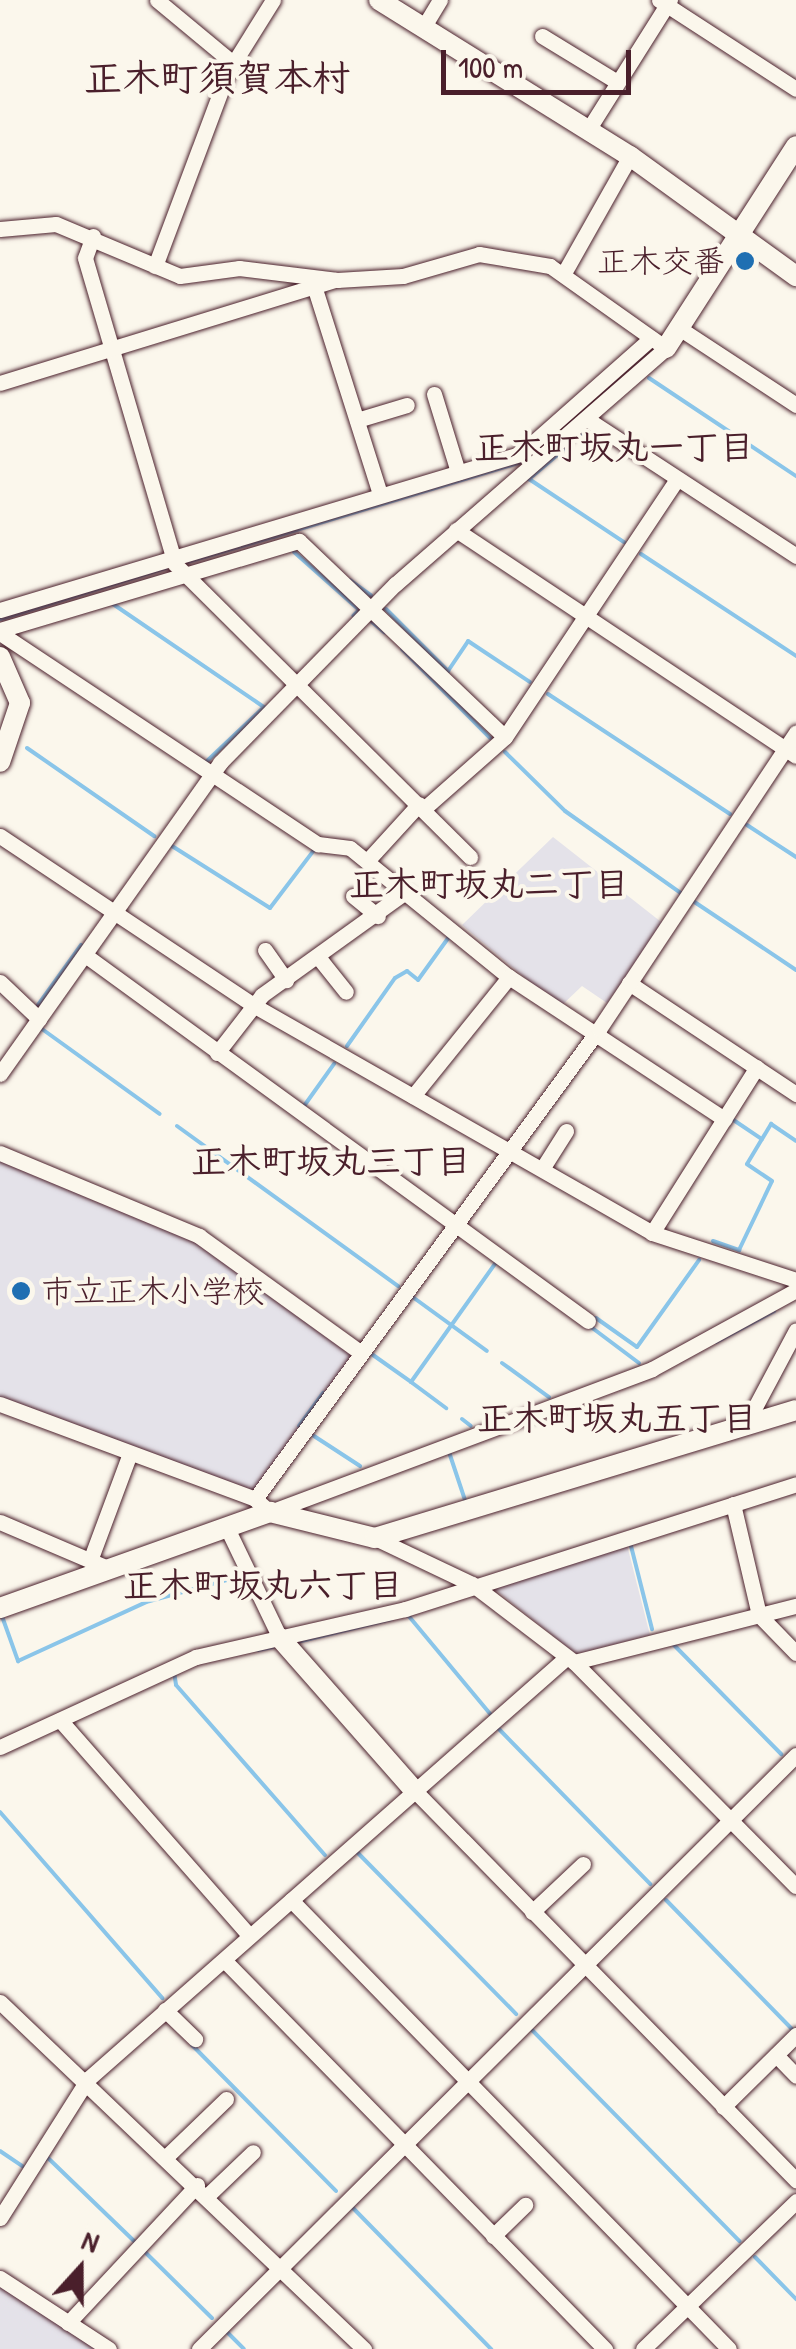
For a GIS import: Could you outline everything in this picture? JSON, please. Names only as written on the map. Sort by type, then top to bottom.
[{"type":"street","points":[[157,0],[233,63]]},
{"type":"street","points":[[379,0],[630,156],[740,230],[796,276]]},
{"type":"street","points":[[423,28],[440,0]]},
{"type":"street","points":[[155,266],[233,63],[268,2]]},
{"type":"street","points":[[588,130],[665,2],[796,89]]},
{"type":"street","points":[[542,36],[617,82]]},
{"type":"street","points":[[0,610],[172,554],[520,454],[679,328],[796,146]]},
{"type":"street","points":[[564,273],[630,156]]},
{"type":"street","points":[[0,229],[56,224],[180,276],[240,268],[336,280],[403,276],[478,254],[564,273],[658,343]]},
{"type":"street","points":[[92,236],[86,258],[172,554],[183,573],[292,687],[376,753],[470,856]]},
{"type":"street","points":[[0,383],[336,280]]},
{"type":"street","points":[[315,289],[380,494]]},
{"type":"street","points":[[679,328],[796,405]]},
{"type":"street","points":[[0,1074],[210,774],[372,606],[587,420],[658,343]]},
{"type":"street","points":[[434,394],[458,472]]},
{"type":"street","points":[[357,420],[407,405]]},
{"type":"street","points":[[587,420],[796,556]]},
{"type":"street","points":[[367,861],[423,805],[506,736],[677,479]]},
{"type":"street","points":[[456,530],[790,753]]},
{"type":"street","points":[[0,632],[298,541],[372,606],[506,736]]},
{"type":"street","points":[[0,632],[318,844],[367,861],[400,896]]},
{"type":"street","points":[[0,657],[20,703],[0,762]]},
{"type":"street","points":[[263,1506],[361,1353],[509,1150],[566,1080],[592,1036],[790,753],[796,732]]},
{"type":"street","points":[[0,836],[253,1006],[652,1233],[796,1280]]},
{"type":"street","points":[[216,1052],[253,1006],[410,890],[508,976],[592,1036],[724,1119]]},
{"type":"street","points":[[353,896],[378,916]]},
{"type":"street","points":[[265,950],[286,980]]},
{"type":"street","points":[[85,955],[588,1321]]},
{"type":"street","points":[[320,958],[346,992]]},
{"type":"street","points":[[413,1096],[508,976]]},
{"type":"street","points":[[0,982],[39,1018]]},
{"type":"street","points":[[630,983],[796,1094]]},
{"type":"street","points":[[652,1233],[757,1067]]},
{"type":"street","points":[[542,1169],[566,1132]]},
{"type":"street","points":[[0,1153],[199,1236],[361,1353]]},
{"type":"street","points":[[0,1608],[101,1563],[227,1528],[263,1506],[652,1369],[796,1290]]},
{"type":"street","points":[[746,1424],[796,1330]]},
{"type":"street","points":[[0,1404],[263,1506],[376,1538],[472,1584],[571,1659],[796,1886]]},
{"type":"street","points":[[376,1538],[796,1410]]},
{"type":"street","points":[[101,1563],[130,1453]]},
{"type":"street","points":[[0,1747],[162,1670],[472,1584],[796,1484]]},
{"type":"street","points":[[733,1504],[759,1616],[796,1654]]},
{"type":"street","points":[[0,1522],[101,1563]]},
{"type":"street","points":[[227,1528],[280,1638],[415,1791],[796,2180]]},
{"type":"street","points":[[0,2218],[88,2079],[249,1935],[571,1659],[796,1606]]},
{"type":"street","points":[[60,1720],[249,1935]]},
{"type":"street","points":[[198,2349],[464,2080],[796,1755]]},
{"type":"street","points":[[532,1912],[582,1864]]},
{"type":"street","points":[[291,1900],[729,2349]]},
{"type":"street","points":[[224,1960],[605,2349]]},
{"type":"street","points":[[0,2002],[88,2079],[364,2349]]},
{"type":"street","points":[[165,2010],[195,2040]]},
{"type":"street","points":[[723,2106],[796,2035]]},
{"type":"street","points":[[776,2055],[796,2076]]},
{"type":"street","points":[[167,2156],[226,2099]]},
{"type":"street","points":[[68,2322],[203,2190],[253,2152]]},
{"type":"street","points":[[643,2349],[796,2201]]},
{"type":"street","points":[[493,2236],[525,2205]]},
{"type":"street","points":[[0,2278],[108,2349]]},
{"type":"shaded area","points":[[553,837],[665,925],[607,1003],[582,986],[560,1007],[462,925]]},
{"type":"shaded area","points":[[0,1159],[201,1243],[353,1354],[251,1493],[0,1398]]},
{"type":"shaded area","points":[[627,1545],[650,1635],[576,1654],[492,1587]]},
{"type":"shaded area","points":[[0,2284],[98,2349],[0,2349]]},
{"type":"waterway","points":[[649,378],[796,476]]},
{"type":"waterway","points":[[273,537],[524,461],[570,422]]},
{"type":"waterway","points":[[589,428],[529,479],[624,542]]},
{"type":"waterway","points":[[187,562],[273,537]]},
{"type":"waterway","points":[[294,552],[359,610],[353,616]]},
{"type":"waterway","points":[[641,554],[796,656]]},
{"type":"waterway","points":[[0,619],[166,568]]},
{"type":"waterway","points":[[350,580],[371,595]]},
{"type":"waterway","points":[[110,602],[264,707],[206,762]]},
{"type":"waterway","points":[[386,609],[448,671],[468,641],[530,682]]},
{"type":"waterway","points":[[372,622],[384,632]]},
{"type":"waterway","points":[[402,649],[490,738]]},
{"type":"waterway","points":[[548,694],[730,814]]},
{"type":"waterway","points":[[27,748],[154,836]]},
{"type":"waterway","points":[[505,752],[565,811],[681,893]]},
{"type":"waterway","points":[[747,825],[796,857]]},
{"type":"waterway","points":[[172,846],[270,908],[314,850]]},
{"type":"waterway","points":[[693,901],[796,970]]},
{"type":"waterway","points":[[347,1046],[395,978],[407,971],[418,980],[451,934]]},
{"type":"waterway","points":[[38,1005],[81,945]]},
{"type":"waterway","points":[[42,1029],[160,1114]]},
{"type":"waterway","points":[[304,1106],[334,1064]]},
{"type":"waterway","points":[[732,1119],[762,1139]]},
{"type":"waterway","points":[[713,1241],[739,1250],[772,1181],[747,1164],[771,1124],[796,1141]]},
{"type":"waterway","points":[[177,1126],[398,1286]]},
{"type":"waterway","points":[[596,1318],[637,1347],[699,1260]]},
{"type":"waterway","points":[[373,1355],[411,1382],[497,1261]]},
{"type":"waterway","points":[[414,1298],[487,1351]]},
{"type":"waterway","points":[[716,1342],[774,1311]]},
{"type":"waterway","points":[[591,1327],[639,1363]]},
{"type":"waterway","points":[[502,1363],[549,1397]]},
{"type":"waterway","points":[[411,1382],[446,1408]]},
{"type":"waterway","points":[[299,1426],[323,1393]]},
{"type":"waterway","points":[[462,1419],[471,1426]]},
{"type":"waterway","points":[[314,1436],[360,1466]]},
{"type":"waterway","points":[[449,1452],[465,1500]]},
{"type":"waterway","points":[[630,1542],[652,1629]]},
{"type":"waterway","points":[[3,1619],[18,1661],[146,1602],[238,1577]]},
{"type":"waterway","points":[[407,1614],[492,1716]]},
{"type":"waterway","points":[[297,1642],[391,1619]]},
{"type":"waterway","points":[[672,1643],[781,1754]]},
{"type":"waterway","points":[[258,1650],[273,1647]]},
{"type":"waterway","points":[[174,1672],[176,1685],[325,1855]]},
{"type":"waterway","points":[[496,1726],[650,1884]]},
{"type":"waterway","points":[[0,1812],[162,1998]]},
{"type":"waterway","points":[[355,1850],[516,2014]]},
{"type":"waterway","points":[[666,1900],[793,2030]]},
{"type":"waterway","points":[[532,2030],[739,2241]]},
{"type":"waterway","points":[[192,2045],[336,2191]]},
{"type":"waterway","points":[[0,2151],[22,2166]]},
{"type":"waterway","points":[[34,2174],[47,2157],[134,2241]]},
{"type":"waterway","points":[[352,2207],[491,2349]]},
{"type":"waterway","points":[[145,2252],[212,2318]]},
{"type":"waterway","points":[[755,2257],[796,2299]]},
{"type":"waterway","points":[[226,2331],[244,2349]]},
{"type":"place","name":"正木交番","points":[[745,261]]},
{"type":"place","name":"市立正木小学校","points":[[21,1291]]},
{"type":"district","name":"正木町須賀本村","points":[[217,78]]},
{"type":"district","name":"正木町坂丸一丁目","points":[[614,447]]},
{"type":"district","name":"正木町坂丸二丁目","points":[[489,884]]},
{"type":"district","name":"正木町坂丸三丁目","points":[[331,1161]]},
{"type":"district","name":"正木町坂丸五丁目","points":[[617,1418]]},
{"type":"district","name":"正木町坂丸六丁目","points":[[263,1585]]}]
